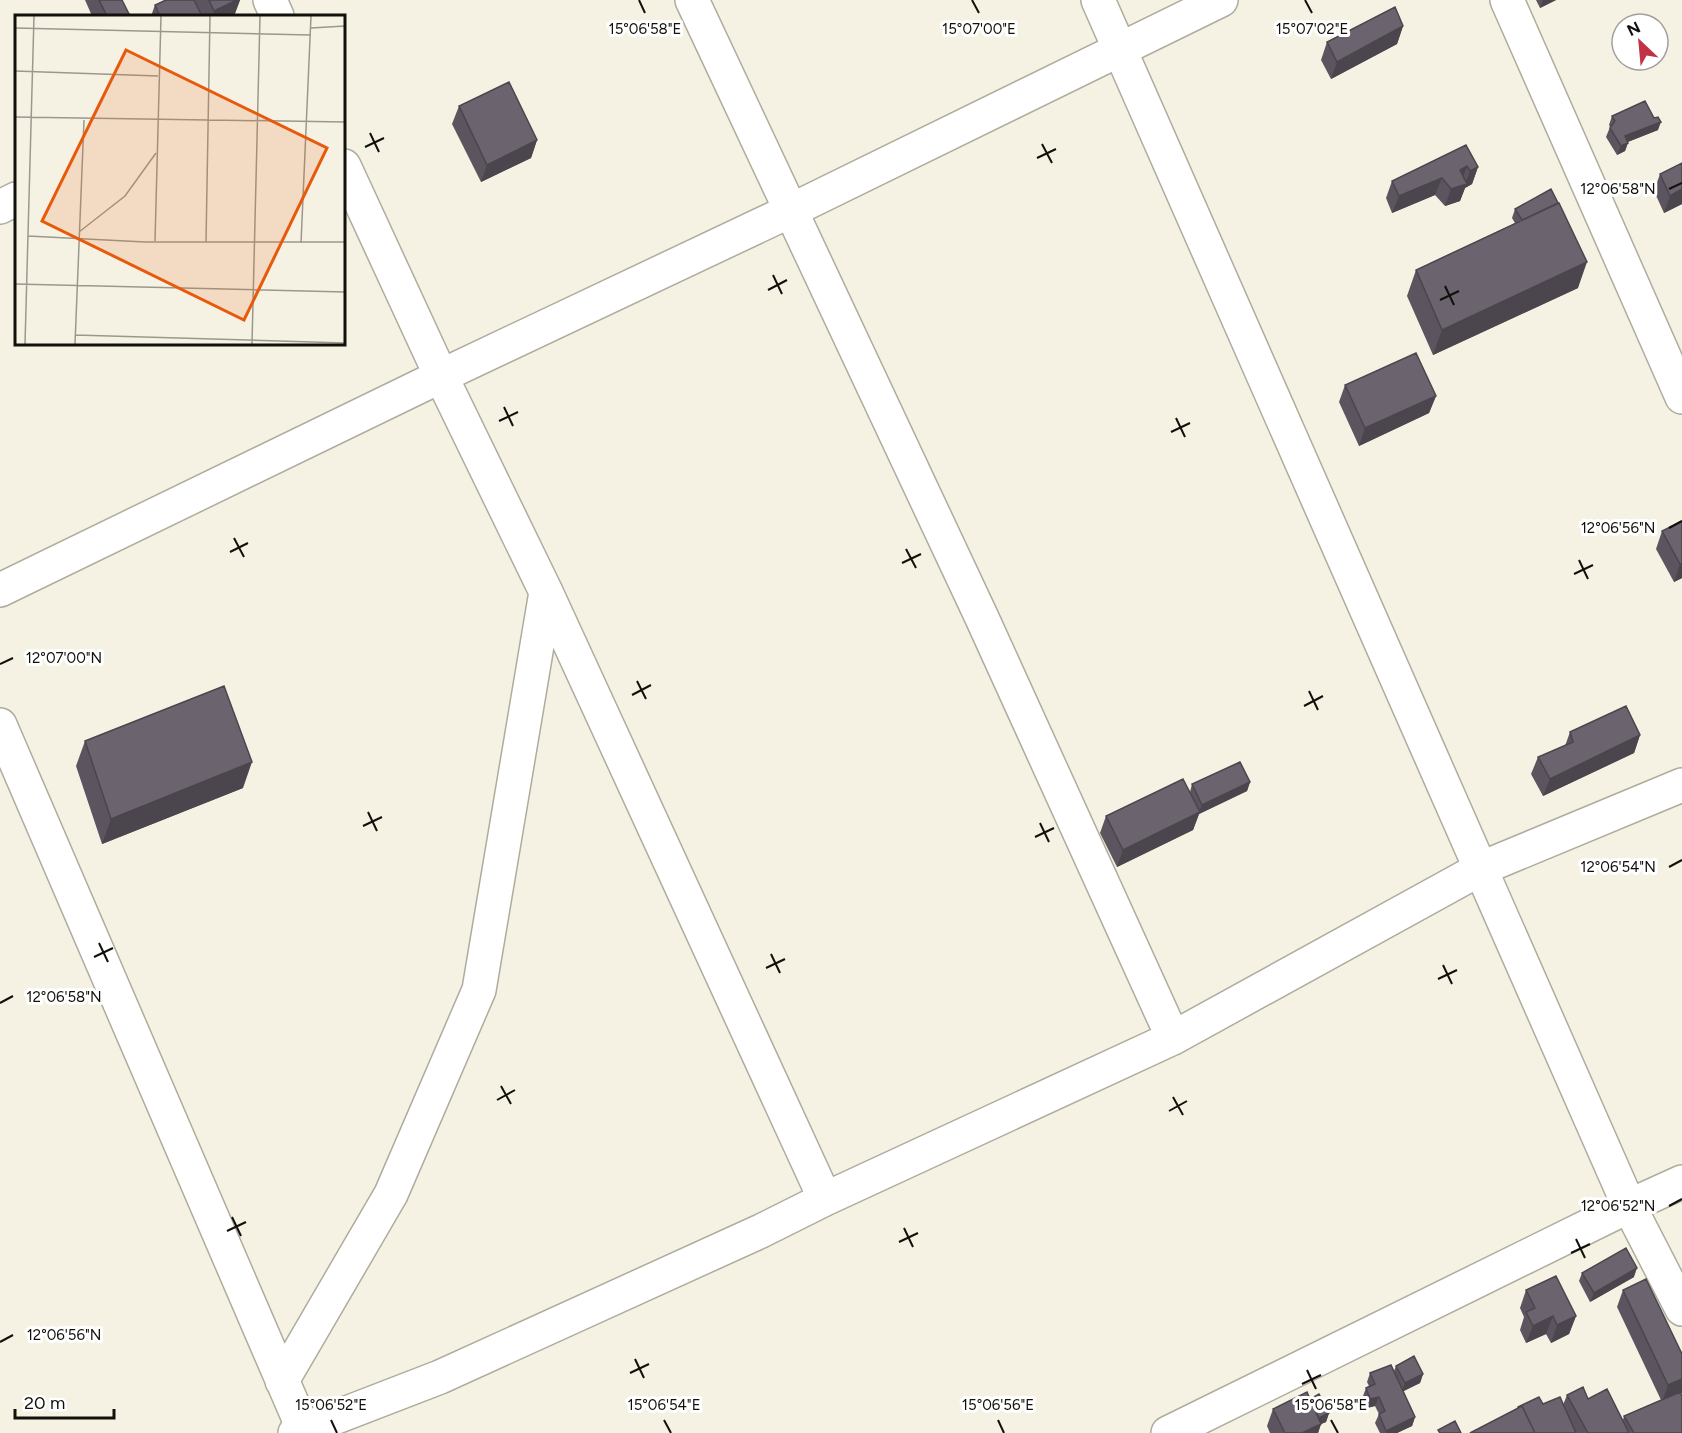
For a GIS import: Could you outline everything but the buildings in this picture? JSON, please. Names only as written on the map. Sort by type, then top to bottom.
[{"type":"street","points":[[270,0],[277,15]]},
{"type":"street","points":[[692,0],[982,618],[1173,1038]]},
{"type":"street","points":[[1098,0],[1629,1206],[1682,1310]]},
{"type":"street","points":[[0,590],[441,376],[792,210],[1221,0]]},
{"type":"street","points":[[1507,0],[1682,397]]},
{"type":"street","points":[[345,168],[441,376],[546,592],[825,1199]]},
{"type":"street","points":[[0,207],[15,200]]},
{"type":"street","points":[[282,1381],[391,1194],[479,990],[546,592]]},
{"type":"street","points":[[0,725],[282,1381],[301,1432],[440,1377],[761,1231],[825,1199],[1173,1038],[1482,868],[1682,785]]},
{"type":"street","points":[[1168,1433],[1682,1182]]}]
